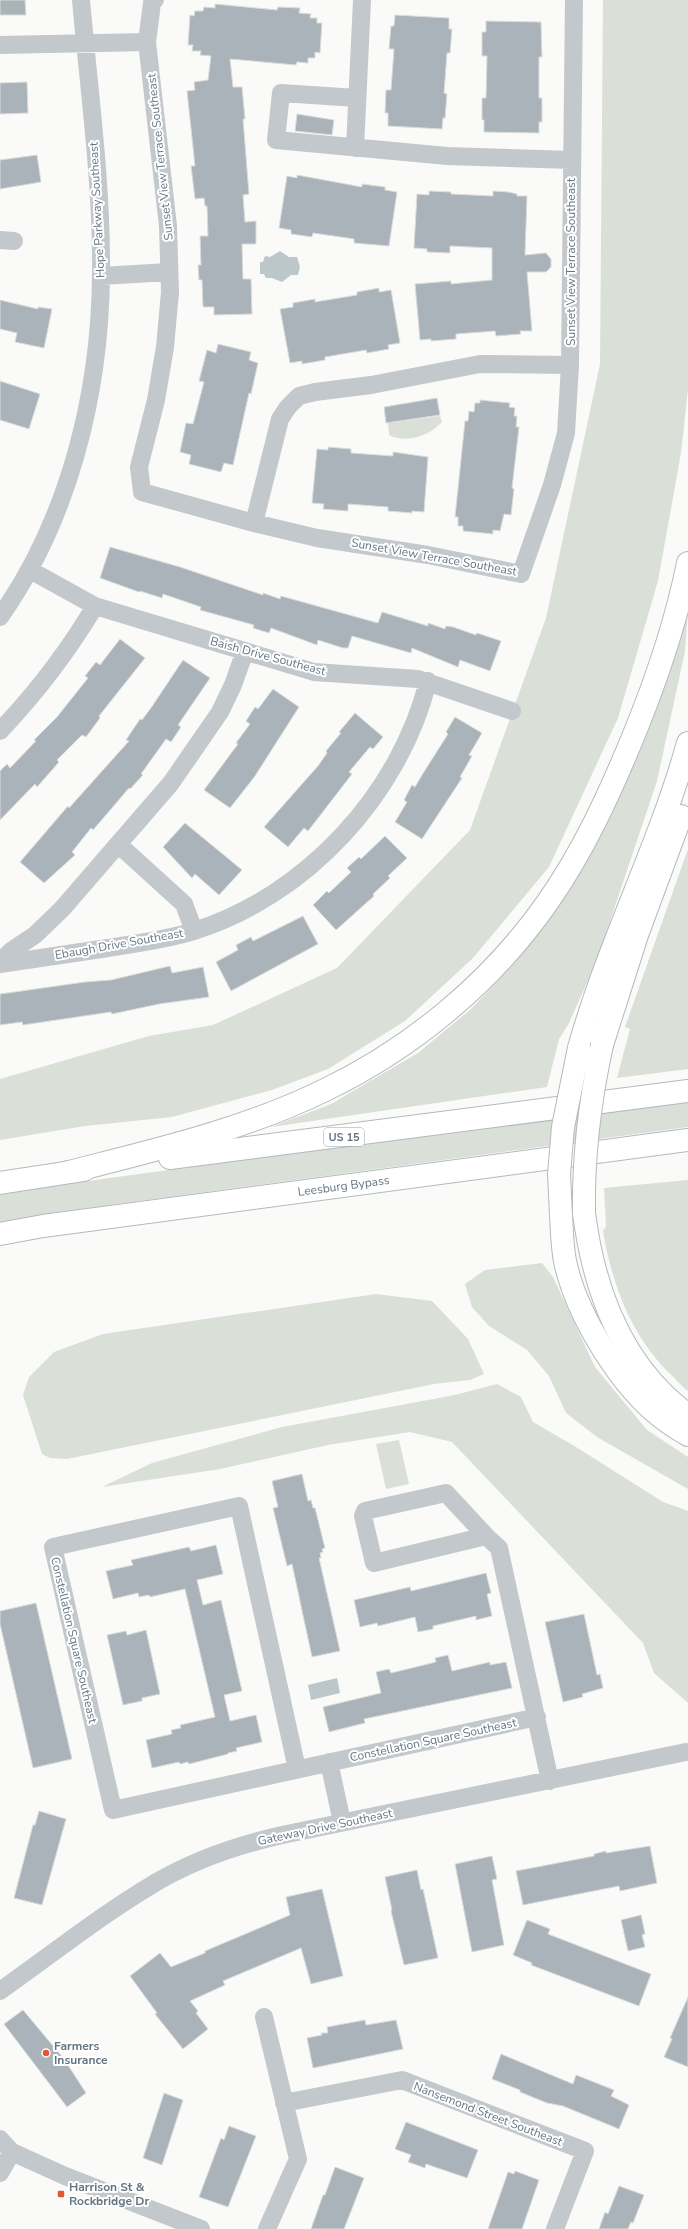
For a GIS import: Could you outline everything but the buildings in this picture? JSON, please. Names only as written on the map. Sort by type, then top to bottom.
[{"type":"highway","points":[[69,1172],[204,1137],[286,1108],[324,1091],[369,1067],[419,1033],[459,1001],[495,966],[528,928],[564,878],[589,834],[618,773],[645,709],[667,645],[682,594],[688,563]]},
{"type":"highway","points":[[688,743],[676,788],[592,1002],[579,1048],[564,1127],[559,1174],[565,1260],[571,1283],[585,1318],[617,1368],[640,1396],[664,1420],[688,1435]]},
{"type":"highway","points":[[688,796],[637,935],[602,1045],[594,1080],[584,1182],[584,1213],[594,1271],[614,1324],[644,1372],[663,1393],[688,1414]]},
{"type":"highway","name":"US 15","points":[[0,1183],[69,1172],[688,1091]]},
{"type":"highway","name":"Leesburg Bypass","points":[[0,1234],[58,1224],[685,1141]]},
{"type":"street","name":"Hope Parkway Southeast","points":[[0,617],[30,570],[50,529],[65,490],[79,442],[91,387],[97,341],[101,276],[99,202],[81,0]]},
{"type":"street","name":"Sunset View Terrace Southeast","points":[[155,0],[152,3],[147,42],[168,226],[169,272],[165,347],[156,400],[139,467],[142,492],[254,523],[317,538],[428,555],[521,574],[552,485],[566,433],[570,365],[574,0]]},
{"type":"street","points":[[355,148],[362,0]]},
{"type":"street","points":[[0,46],[147,42]]},
{"type":"street","points":[[357,98],[281,93],[276,140],[447,156],[572,160]]},
{"type":"street","points":[[101,276],[169,272]]},
{"type":"street","points":[[254,523],[280,419],[288,407],[300,396],[315,392],[371,385],[480,364],[570,365]]},
{"type":"street","name":"Baish Drive Southeast","points":[[30,570],[95,606],[314,672],[428,681],[512,711]]},
{"type":"street","points":[[0,731],[36,693],[62,659],[95,606]]},
{"type":"street","points":[[0,963],[11,951],[35,935],[62,909],[171,783],[220,712],[233,685],[245,651]]},
{"type":"street","name":"Ebaugh Drive Southeast","points":[[0,963],[159,940],[194,931],[227,918],[258,903],[290,883],[326,853],[350,827],[374,796],[415,724],[428,681]]},
{"type":"street","points":[[118,844],[184,904],[194,931]]},
{"type":"street","points":[[486,1536],[374,1562],[363,1516],[365,1512],[446,1493],[499,1548],[550,1781]]},
{"type":"street","name":"Constellation Square Southeast","points":[[297,1769],[239,1506],[53,1547],[113,1810],[537,1717]]},
{"type":"street","name":"Gateway Drive Southeast","points":[[0,1991],[126,1902],[156,1883],[184,1868],[251,1842],[686,1752]]},
{"type":"street","points":[[329,1762],[342,1822]]},
{"type":"street","points":[[264,2017],[298,2159],[267,2229]]},
{"type":"street","name":"Nansemond Street Southeast","points":[[284,2103],[402,2080],[585,2151],[555,2229]]},
{"type":"street","points":[[0,2173],[6,2145],[65,2176],[201,2229]]},
{"type":"shaded area","points":[[603,0],[688,0],[688,389],[681,453],[658,581],[618,718],[549,867],[473,958],[405,1021],[328,1069],[272,1090],[172,1117],[85,1126],[0,1140],[0,1079],[149,1036],[213,1025],[337,968],[470,830],[546,618],[600,364]]},
{"type":"shaded area","points":[[280,251],[289,257],[297,257],[300,267],[298,275],[291,275],[282,282],[272,278],[266,278],[264,274],[260,274],[260,262],[263,262],[265,256],[270,257]]},
{"type":"shaded area","points":[[440,416],[442,422],[424,435],[410,439],[403,439],[389,435],[388,423]]},
{"type":"shaded area","points":[[688,611],[685,651],[657,781],[596,963],[568,1025],[559,1039],[547,1087],[271,1127],[331,1104],[418,1053],[471,1009],[506,972],[543,928],[566,893]]},
{"type":"shaded area","points":[[688,849],[688,1069],[617,1078],[630,1029],[625,1027]]},
{"type":"shaded area","points":[[688,1099],[688,1127],[57,1212],[0,1223],[0,1193]]},
{"type":"shaded area","points":[[688,1180],[688,1391],[655,1357],[633,1324],[618,1289],[603,1231],[606,1226],[604,1188]]},
{"type":"shaded area","points":[[542,1263],[553,1277],[595,1367],[647,1430],[688,1457],[688,1489],[597,1437],[566,1413],[549,1376],[527,1350],[489,1326],[472,1307],[465,1284],[485,1270]]},
{"type":"shaded area","points":[[376,1294],[432,1301],[468,1339],[484,1374],[470,1380],[434,1384],[67,1459],[50,1458],[42,1454],[23,1395],[29,1377],[54,1352],[103,1334]]},
{"type":"shaded area","points":[[497,1384],[521,1397],[533,1422],[576,1447],[663,1502],[688,1511],[688,1703],[654,1673],[643,1643],[452,1442],[410,1432],[328,1445],[220,1469],[102,1487],[152,1463],[282,1427],[455,1395]]},
{"type":"shaded area","points":[[399,1440],[409,1484],[386,1489],[376,1444]]},
{"type":"shaded area","points":[[337,1678],[340,1693],[311,1700],[308,1685]]},
{"type":"place","name":"Farmers Insurance","points":[[46,2053]]},
{"type":"place","name":"Harrison St & Rockbridge Dr","points":[[61,2194]]}]
